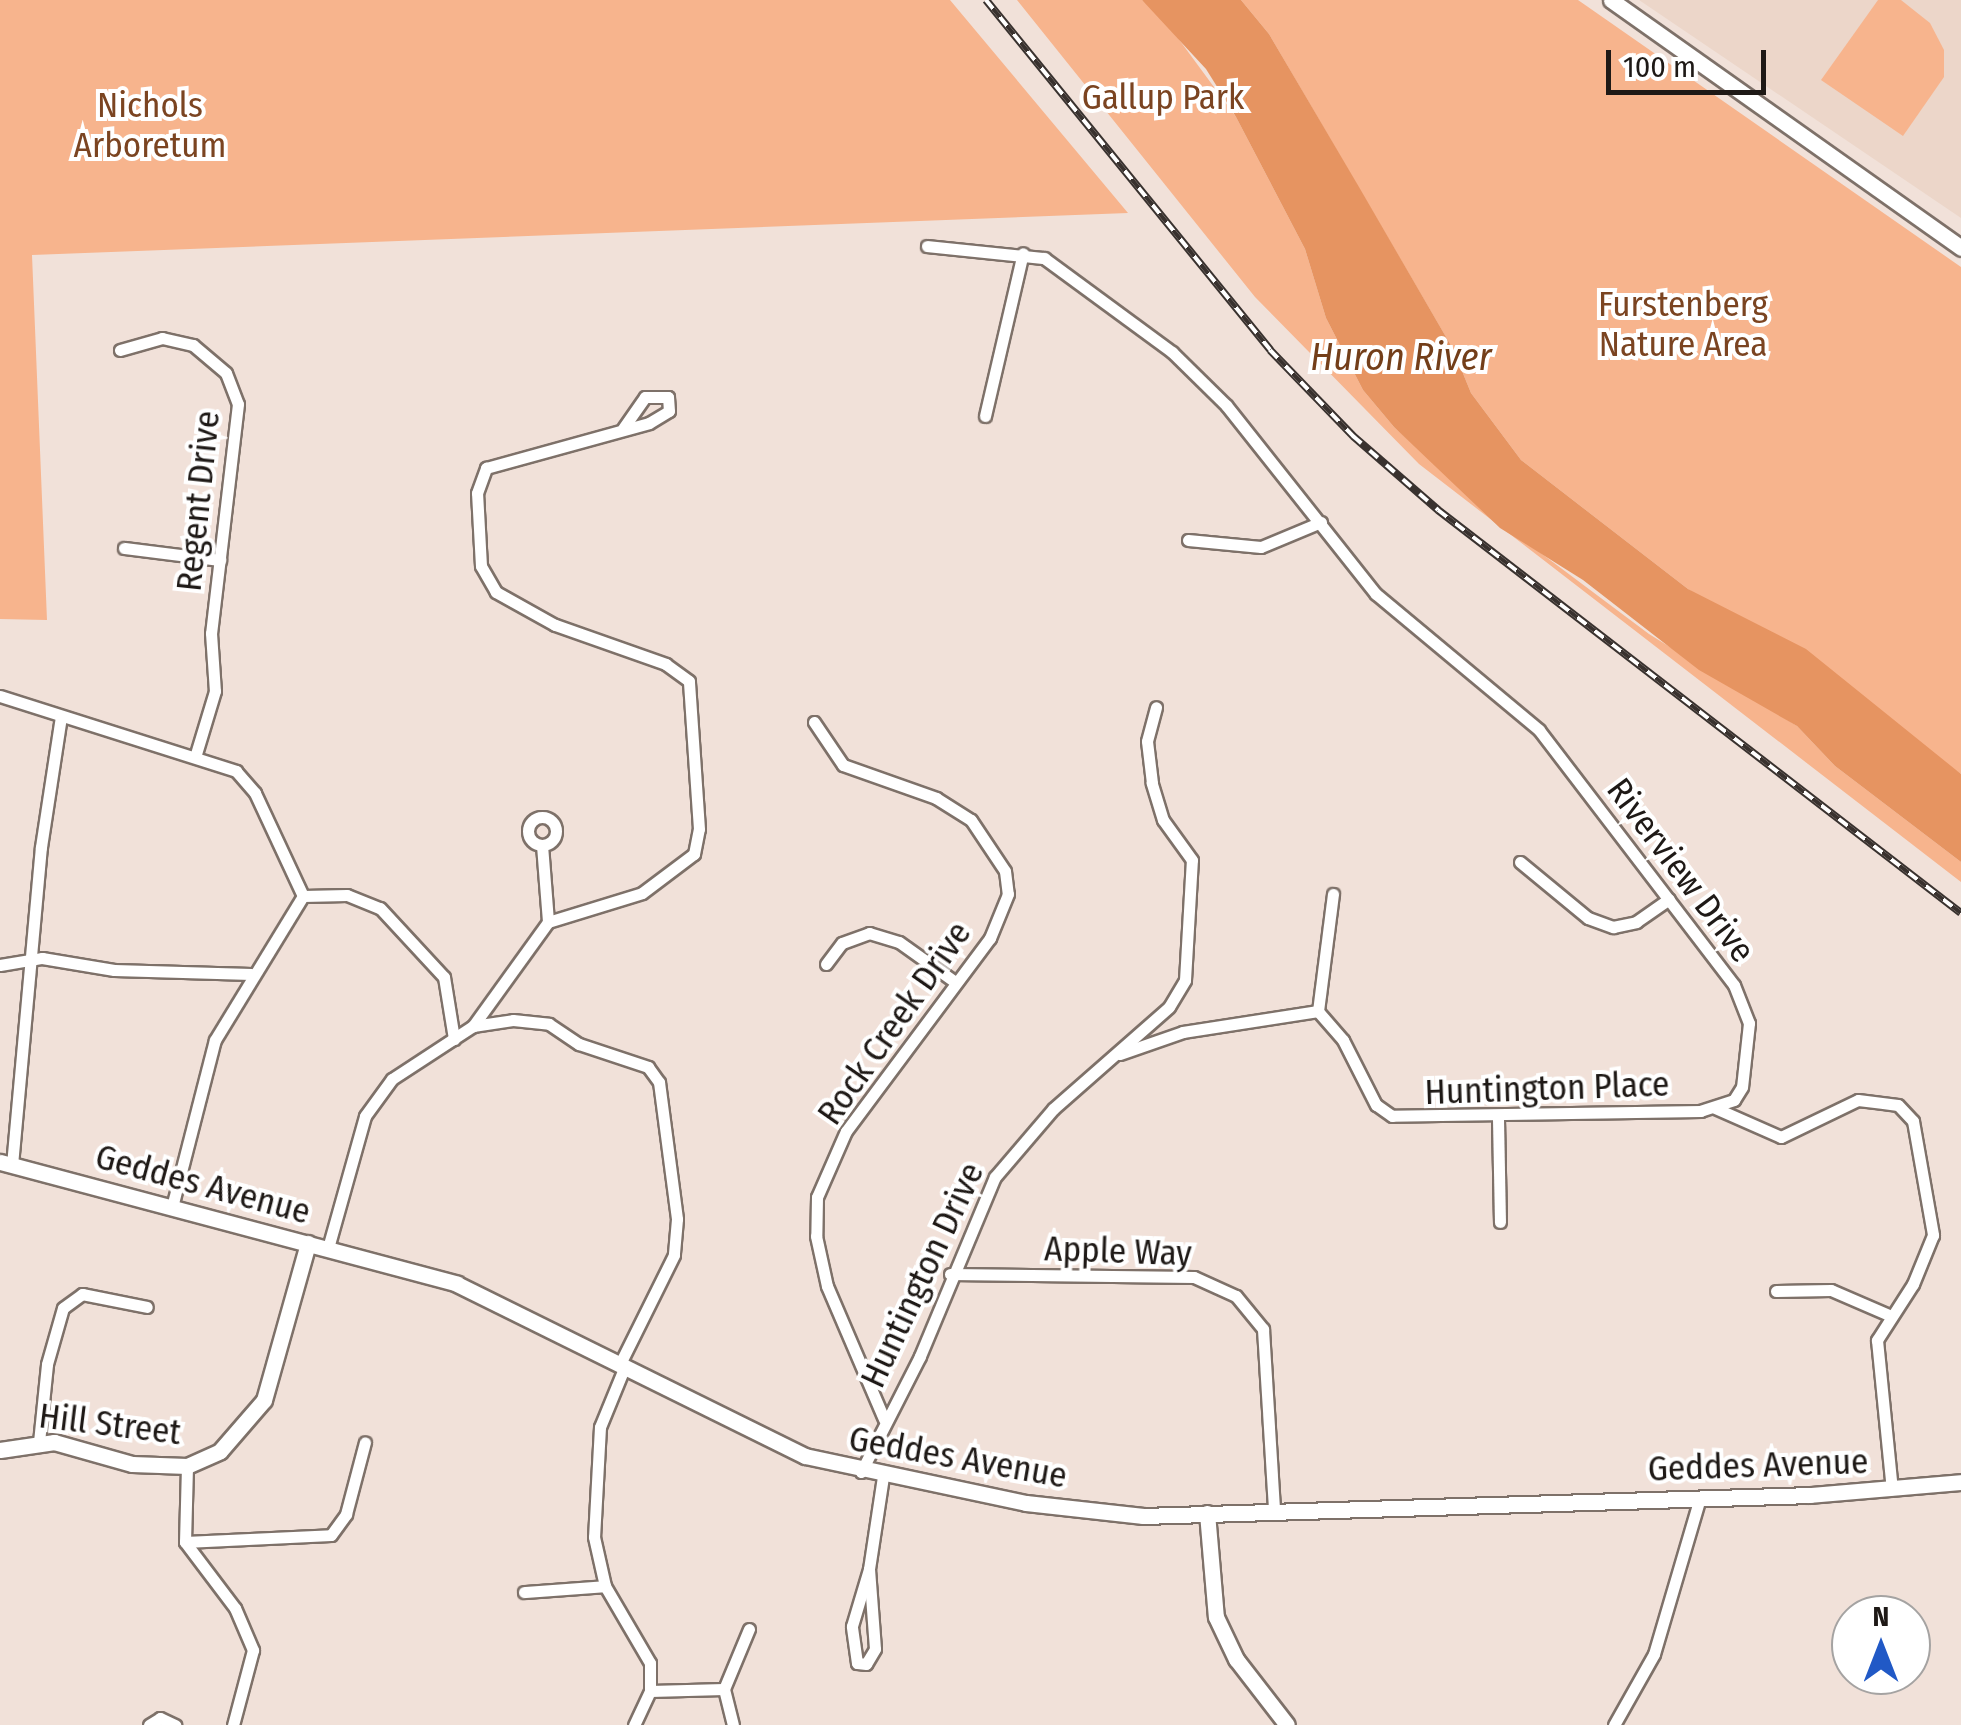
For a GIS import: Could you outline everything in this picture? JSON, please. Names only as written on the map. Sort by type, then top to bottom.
[{"type":"main road","points":[[1610,0],[1961,248]]},
{"type":"main road","name":"Geddes Avenue","points":[[6,1164],[328,1248],[479,1292],[805,1456],[861,1472],[1114,1514],[1700,1498],[1961,1482]]},
{"type":"main road","name":"Hill Street","points":[[0,1450],[38,1442],[132,1464],[187,1466],[238,1436],[264,1400],[308,1243]]},
{"type":"main road","points":[[1207,1512],[1216,1618],[1236,1659],[1287,1725]]},
{"type":"street","points":[[927,246],[1023,252],[985,416]]},
{"type":"street","name":"Riverview Drive","points":[[1023,252],[1058,267],[1196,374],[1321,522],[1376,594],[1539,730],[1734,985],[1748,1023],[1742,1087],[1734,1100],[1715,1108]]},
{"type":"street","name":"Regent Drive","points":[[120,350],[143,340],[180,340],[218,362],[234,387],[238,428],[211,634],[215,691],[196,754]]},
{"type":"street","points":[[328,1248],[355,1145],[376,1096],[410,1062],[474,1026],[548,922],[642,893],[674,876],[694,854],[700,829],[689,681],[666,664],[555,625],[496,592],[484,576],[480,479],[499,461],[623,428]]},
{"type":"street","points":[[1188,540],[1261,547],[1321,522]]},
{"type":"street","points":[[124,548],[220,560]]},
{"type":"street","points":[[0,696],[225,763],[247,780],[302,896],[290,924],[252,974],[215,1040],[172,1207]]},
{"type":"street","name":"Huntington Drive","points":[[861,1472],[884,1419],[920,1356],[950,1274],[1010,1156],[1076,1087],[1120,1054],[1126,1040],[1169,1007],[1188,966],[1192,860],[1163,820],[1152,784],[1147,741],[1156,707]]},
{"type":"street","points":[[6,1164],[61,716]]},
{"type":"street","name":"Rock Creek Drive","points":[[814,722],[843,765],[948,803],[980,832],[1004,870],[1008,894],[990,938],[846,1131],[817,1196],[816,1236],[827,1286],[884,1419]]},
{"type":"street","points":[[542,845],[548,922]]},
{"type":"street","points":[[1520,862],[1588,918],[1613,927],[1636,922],[1669,899]]},
{"type":"street","points":[[1120,1054],[1183,1032],[1318,1011],[1333,894]]},
{"type":"street","points":[[302,896],[347,895],[380,908],[444,976],[454,1039]]},
{"type":"street","points":[[826,964],[842,942],[869,934],[900,942],[956,982]]},
{"type":"street","points":[[0,965],[32,958],[114,970],[252,974]]},
{"type":"street","points":[[496,997],[513,1020]]},
{"type":"street","name":"Huntington Place","points":[[1318,1011],[1343,1040],[1376,1105],[1392,1116],[1498,1119],[1715,1108]]},
{"type":"street","points":[[474,1026],[513,1020],[549,1024],[579,1044],[648,1067],[659,1082],[677,1219],[674,1255],[622,1365],[596,1451],[594,1537],[604,1586],[646,1649],[650,1690],[634,1725]]},
{"type":"street","points":[[1715,1108],[1781,1137],[1858,1100],[1908,1111],[1933,1235],[1876,1340],[1875,1360],[1892,1489]]},
{"type":"street","points":[[1498,1119],[1500,1222]]},
{"type":"street","name":"Apple Way","points":[[950,1274],[1194,1278],[1236,1296],[1263,1329],[1274,1510]]},
{"type":"street","points":[[1776,1291],[1831,1290],[1891,1316]]},
{"type":"street","points":[[38,1442],[47,1364],[63,1308],[82,1294],[147,1307]]},
{"type":"street","points":[[185,1542],[331,1535],[346,1514],[366,1442]]},
{"type":"street","points":[[187,1466],[185,1542],[249,1634],[254,1664],[233,1725]]},
{"type":"street","points":[[870,1569],[876,1649],[866,1664],[857,1664],[852,1626],[870,1569],[883,1476]]},
{"type":"street","points":[[1614,1725],[1654,1654],[1700,1498]]},
{"type":"street","points":[[524,1592],[604,1586]]},
{"type":"street","points":[[732,1725],[724,1689],[749,1629]]},
{"type":"street","points":[[650,1690],[724,1689]]},
{"type":"street","points":[[149,1725],[160,1718],[175,1725]]},
{"type":"shaded area","points":[[1639,0],[1961,0],[1961,218]]},
{"type":"green space","name":"Nichols Arboretum","points":[[0,0],[950,0],[1128,213],[32,255],[47,620],[0,619]]},
{"type":"green space","name":"Gallup Park","points":[[1017,0],[1142,0],[1161,15],[1236,117],[1305,249],[1326,318],[1363,390],[1394,427],[1502,524],[1649,634],[1797,726],[1835,766],[1961,862],[1961,882],[1419,464],[1255,297]]},
{"type":"green space","name":"Furstenberg Nature Area","points":[[1241,0],[1578,0],[1961,267],[1961,774],[1688,589],[1521,460],[1471,393],[1453,349],[1269,34]]},
{"type":"green space","points":[[1878,0],[1901,0],[1930,23],[1944,50],[1944,77],[1903,136],[1821,80]]},
{"type":"water","name":"Huron River","points":[[1142,0],[1241,0],[1269,34],[1359,187],[1453,349],[1471,393],[1521,460],[1688,589],[1806,649],[1961,774],[1961,862],[1835,766],[1797,726],[1699,670],[1583,580],[1500,528],[1394,427],[1363,390],[1326,318],[1305,249],[1236,117],[1206,69]]},
{"type":"railway","points":[[986,0],[1270,350],[1353,436],[1438,510],[1961,913]]}]
